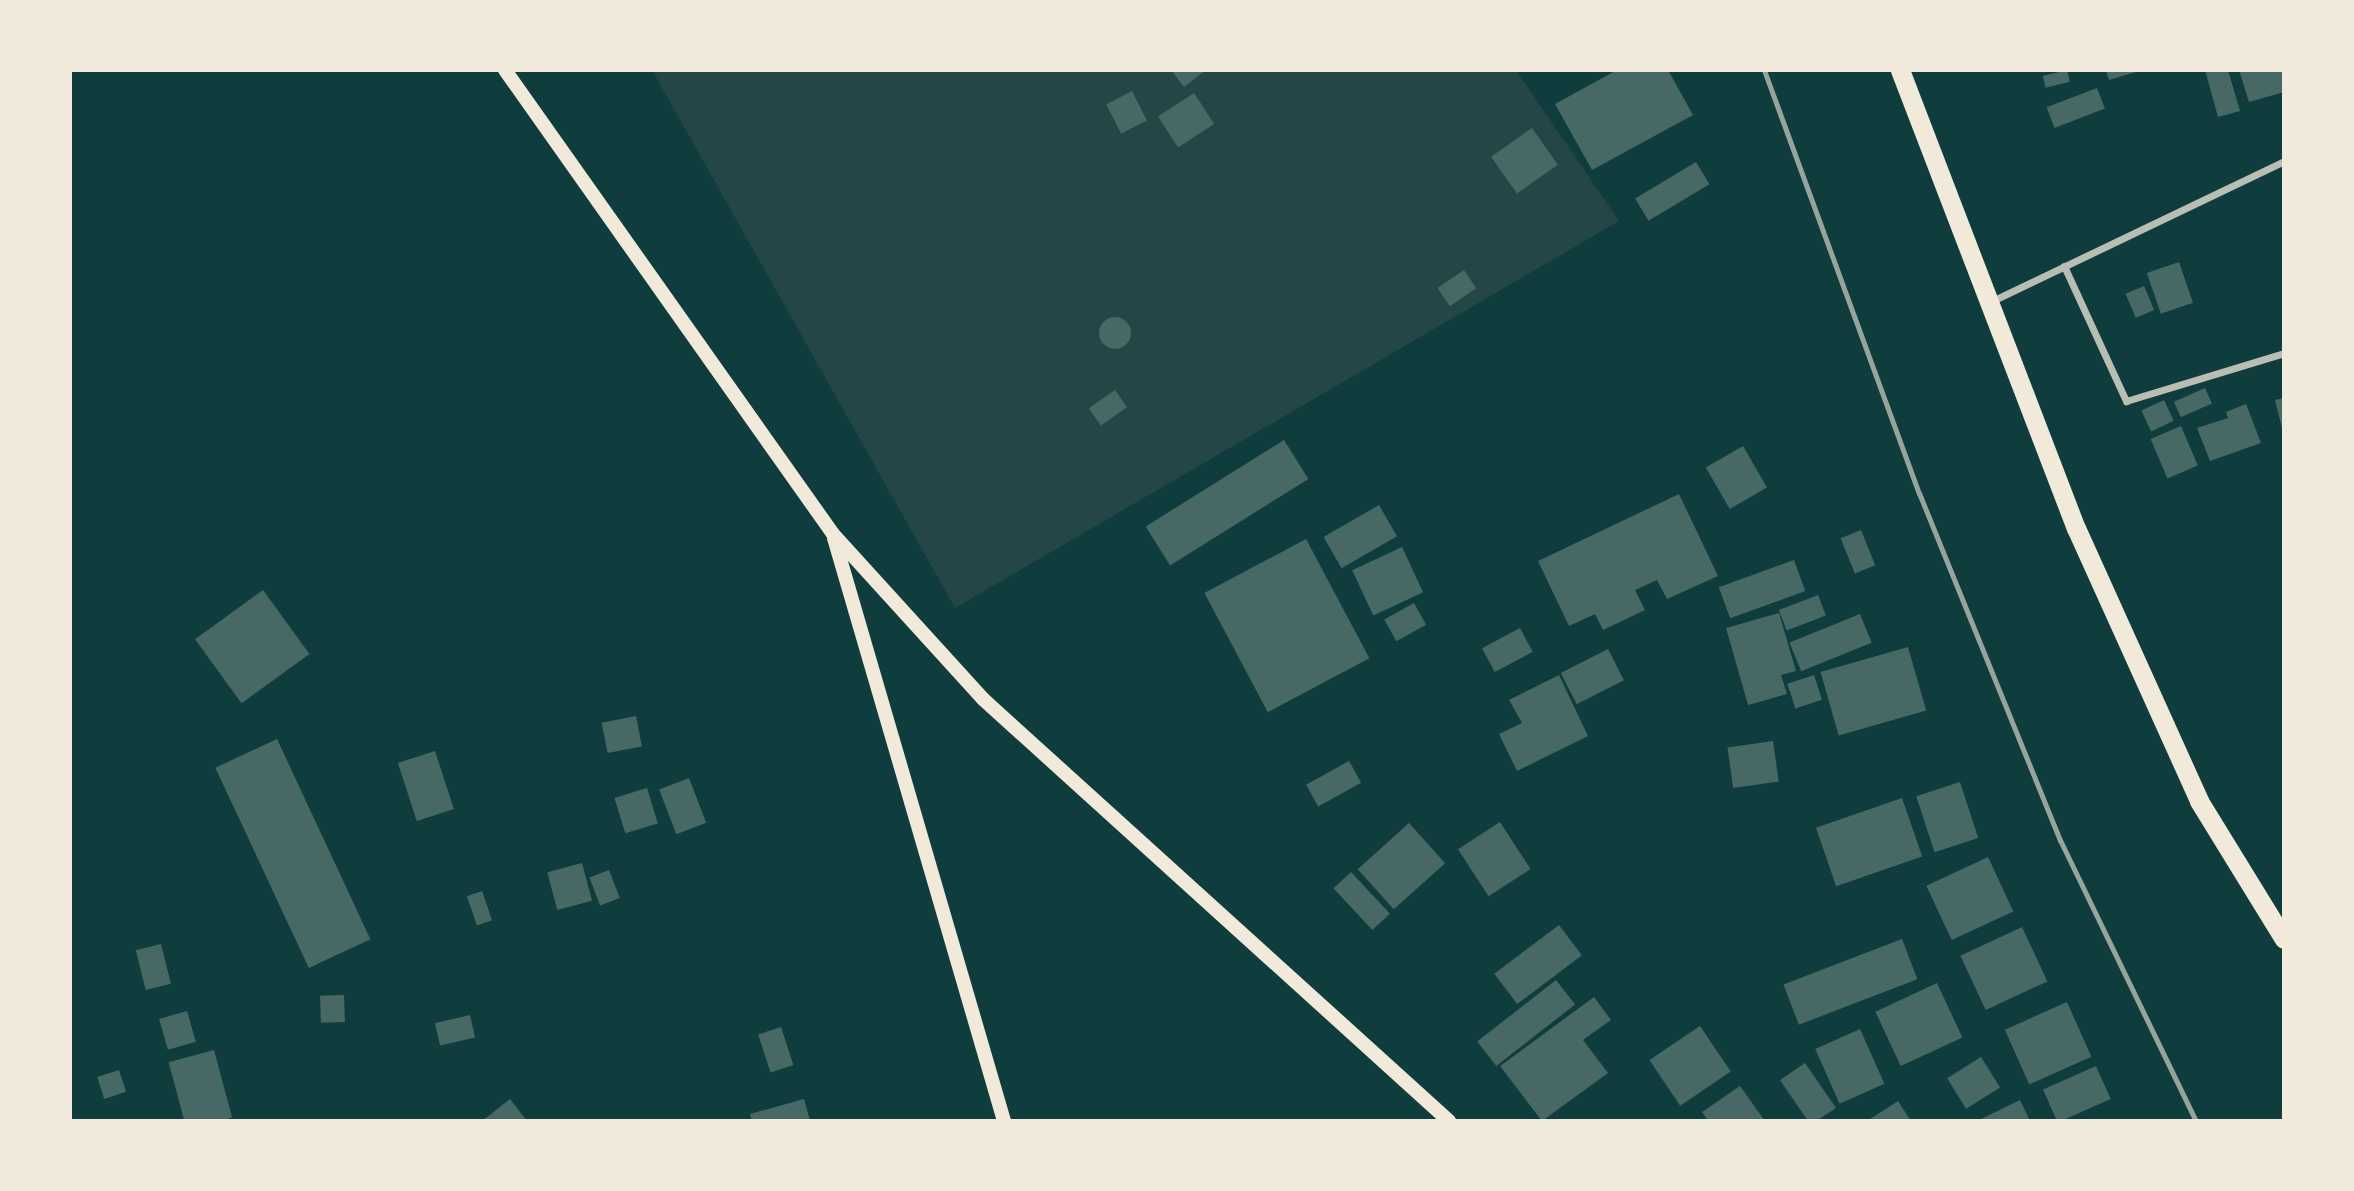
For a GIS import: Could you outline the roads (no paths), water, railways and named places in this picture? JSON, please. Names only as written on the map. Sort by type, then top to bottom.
[{"type":"highway","points":[[1900,70],[1986,304],[2076,528],[2199,801],[2284,939]]},
{"type":"main road","points":[[505,70],[833,534],[984,699],[1450,1121]]},
{"type":"main road","points":[[833,534],[1004,1121]]},
{"type":"street","points":[[1986,304],[2284,161]]},
{"type":"street","points":[[2064,266],[2126,401],[2284,353]]},
{"type":"railway","points":[[1764,70],[1919,493],[2060,840],[2196,1121]]}]
